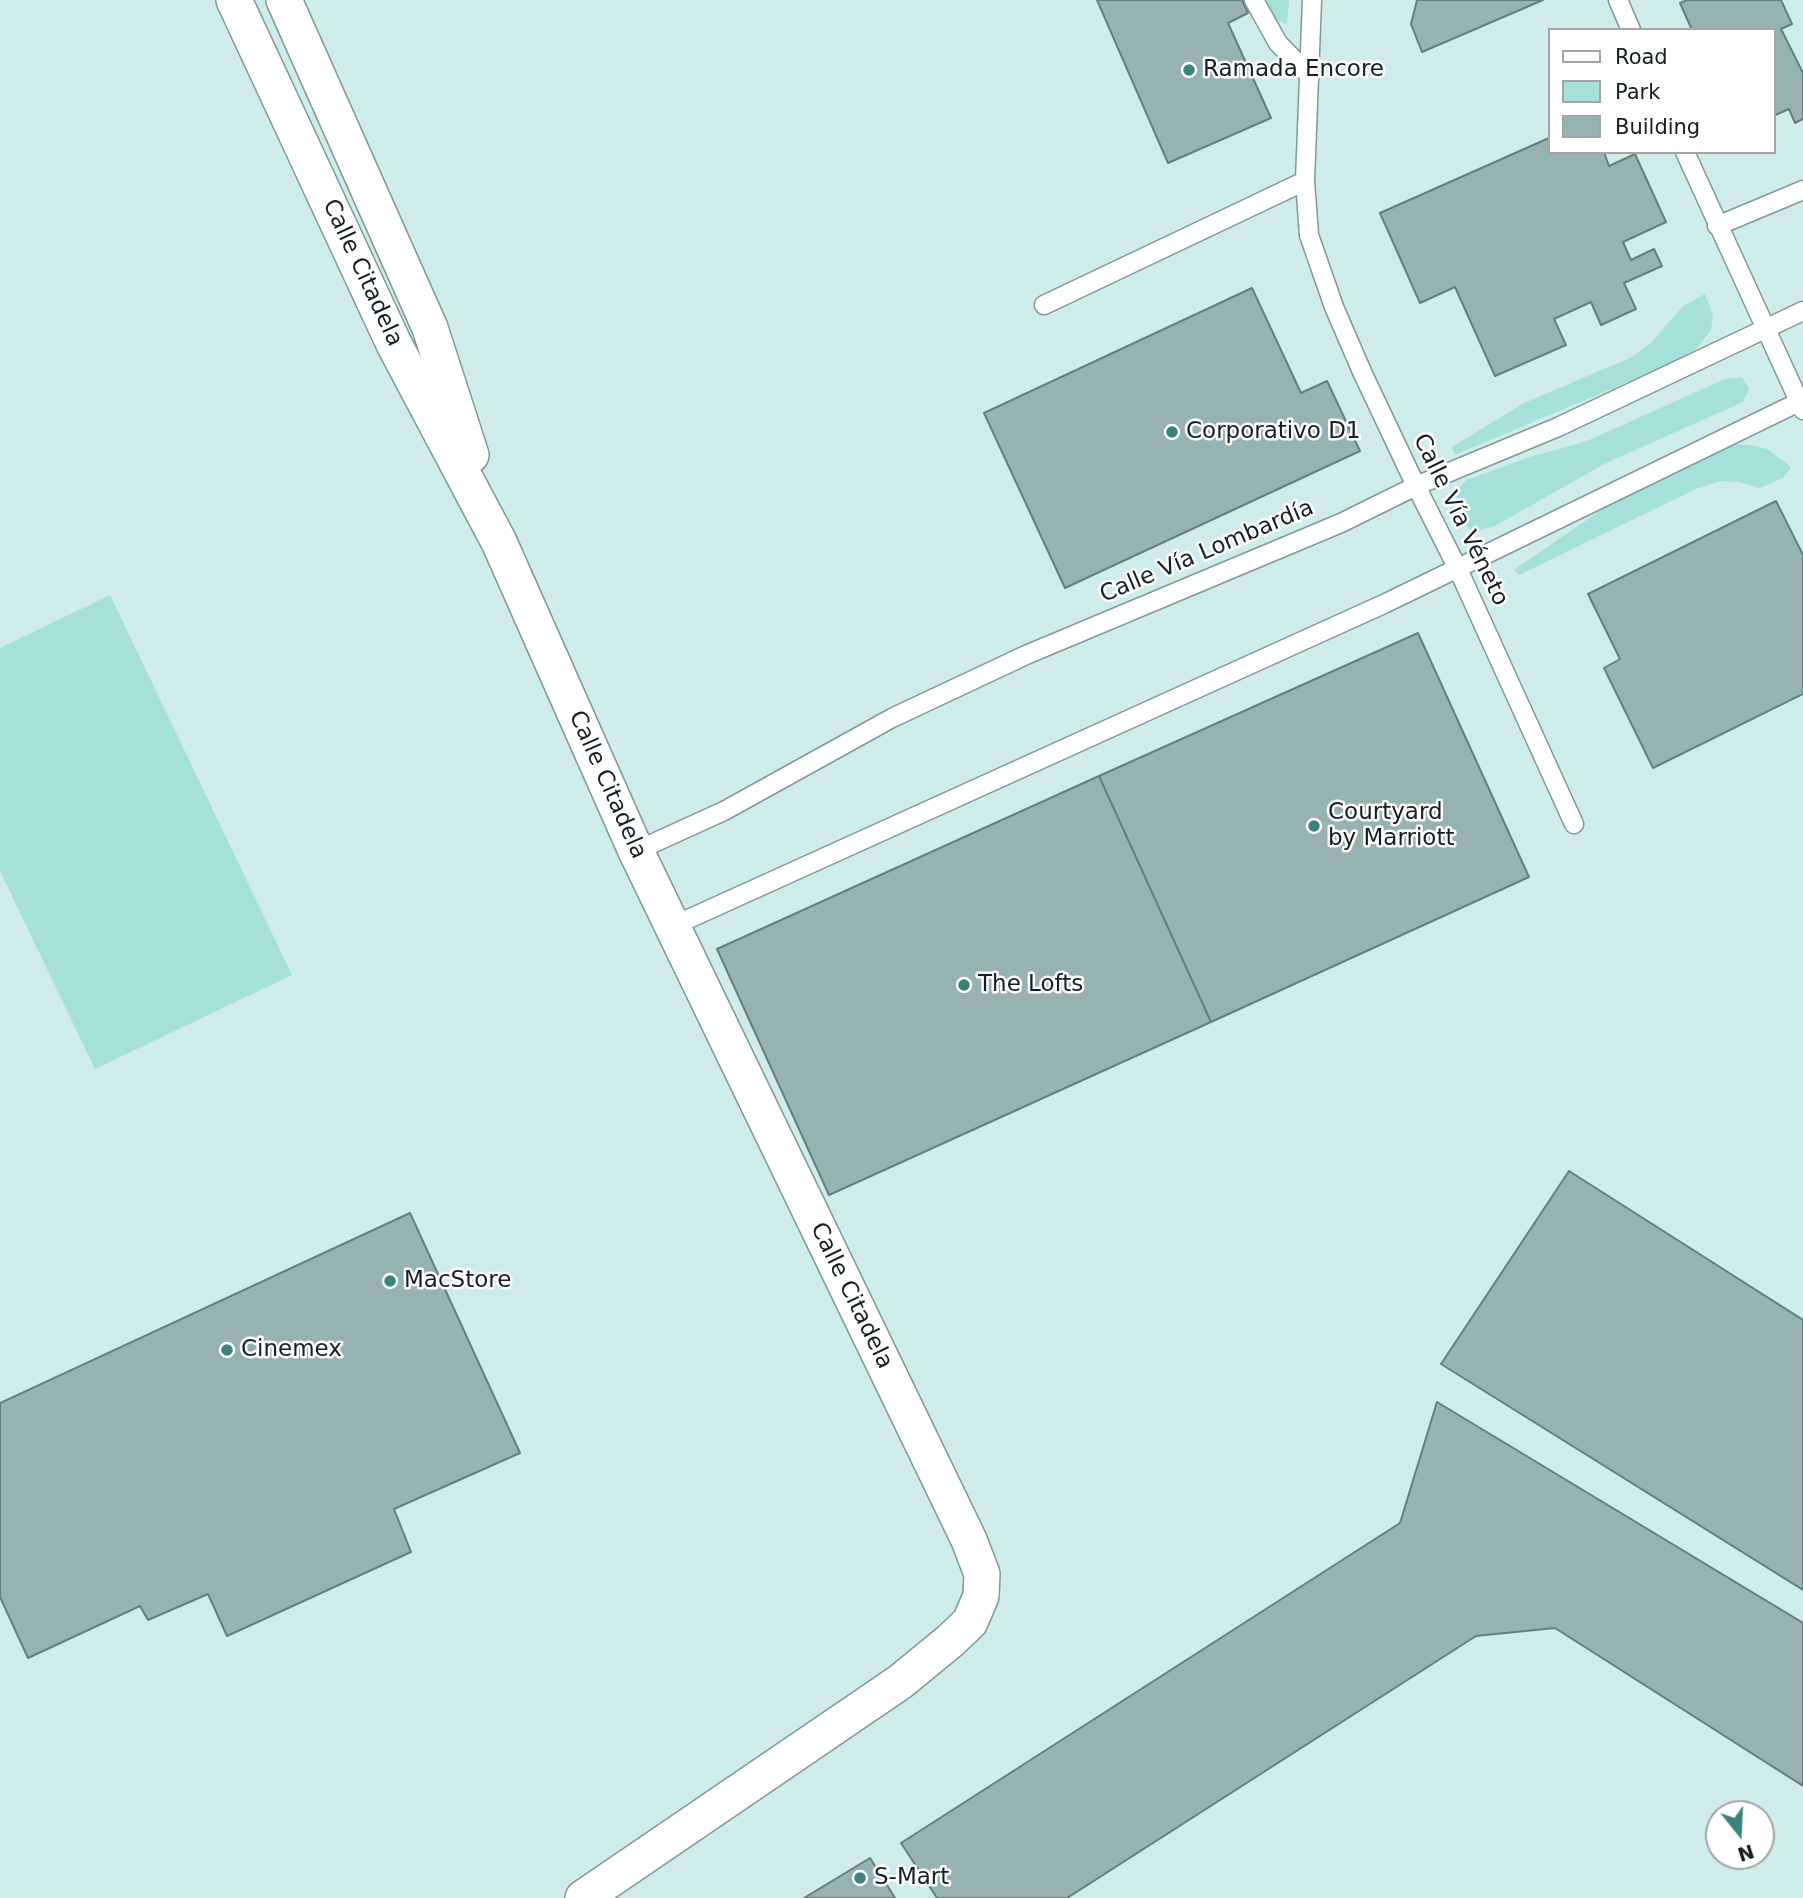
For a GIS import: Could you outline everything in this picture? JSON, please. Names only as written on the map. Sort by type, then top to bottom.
[{"type":"street","name":"Calle Citadela","points":[[234,0],[394,344],[499,542],[636,850],[969,1540],[982,1574],[981,1596],[970,1622],[900,1682],[583,1898]]},
{"type":"street","name":"Calle Citadela","points":[[284,0],[430,328],[499,542]]},
{"type":"lane","points":[[1254,0],[1278,43],[1310,75]]},
{"type":"lane","name":"Calle Vía Véneto","points":[[1312,0],[1305,181],[1309,234],[1334,307],[1416,486],[1458,569],[1574,824]]},
{"type":"lane","points":[[1618,0],[1630,28]]},
{"type":"lane","points":[[673,926],[1458,569],[1802,404],[1764,329],[1686,154]]},
{"type":"lane","points":[[1044,305],[1305,181]]},
{"type":"lane","points":[[1717,226],[1803,190]]},
{"type":"lane","name":"Calle Vía Lombardía","points":[[636,850],[724,811],[892,718],[1014,660],[1340,523],[1416,486],[1558,427],[1803,311]]},
{"type":"green space","points":[[1267,0],[1289,0],[1287,25],[1274,18]]},
{"type":"green space","points":[[1705,294],[1713,315],[1711,330],[1696,349],[1668,365],[1455,455],[1452,447],[1524,403],[1630,358],[1651,343],[1683,306]]},
{"type":"green space","points":[[1742,377],[1749,389],[1743,402],[1604,464],[1495,526],[1471,532],[1460,514],[1454,494],[1466,480],[1527,458],[1587,441],[1725,379]]},
{"type":"green space","points":[[1733,444],[1767,449],[1791,467],[1783,478],[1760,488],[1739,482],[1721,481],[1698,488],[1519,575],[1514,570],[1601,510]]},
{"type":"green space","points":[[110,595],[292,975],[95,1069],[0,871],[0,648]]},
{"type":"building","name":"Ramada Encore","points":[[1097,0],[1242,0],[1248,13],[1228,23],[1271,118],[1168,163]]},
{"type":"building","points":[[1417,0],[1543,0],[1422,52],[1411,24]]},
{"type":"building","points":[[1687,0],[1781,0],[1792,24],[1781,29],[1803,73],[1803,119],[1795,123],[1789,109],[1775,115],[1775,28],[1691,28],[1680,3]]},
{"type":"building","points":[[1548,138],[1548,154],[1605,154],[1609,166],[1635,154],[1666,222],[1623,242],[1631,260],[1654,249],[1662,266],[1624,283],[1636,309],[1601,325],[1591,302],[1554,319],[1566,345],[1495,376],[1455,287],[1420,303],[1380,213]]},
{"type":"building","name":"Corporativo D1","points":[[1252,288],[1301,393],[1327,381],[1360,451],[1065,588],[984,413]]},
{"type":"building","points":[[1776,501],[1803,555],[1803,694],[1653,768],[1604,668],[1620,659],[1588,594]]},
{"type":"building","name":"Courtyard by Marriott","points":[[1418,633],[1529,877],[1211,1022],[1099,776]]},
{"type":"building","name":"The Lofts","points":[[1099,776],[1211,1022],[829,1195],[717,949]]},
{"type":"building","points":[[1569,1171],[1803,1320],[1803,1590],[1441,1364]]},
{"type":"building","points":[[410,1213],[520,1453],[394,1509],[411,1552],[227,1636],[208,1594],[148,1620],[140,1606],[28,1658],[0,1597],[0,1403]]},
{"type":"building","points":[[1437,1402],[1803,1623],[1803,1786],[1555,1628],[1476,1636],[1067,1898],[937,1898],[901,1843],[1400,1523]]},
{"type":"building","name":"S-Mart","points":[[870,1858],[895,1898],[804,1898]]},
{"type":"place","name":"Ramada Encore","points":[[1189,70]]},
{"type":"place","name":"Corporativo D1","points":[[1172,432]]},
{"type":"place","name":"Courtyard by Marriott","points":[[1314,826]]},
{"type":"place","name":"The Lofts","points":[[964,985]]},
{"type":"place","name":"MacStore","points":[[390,1281]]},
{"type":"place","name":"Cinemex","points":[[227,1350]]},
{"type":"place","name":"S-Mart","points":[[860,1878]]}]
